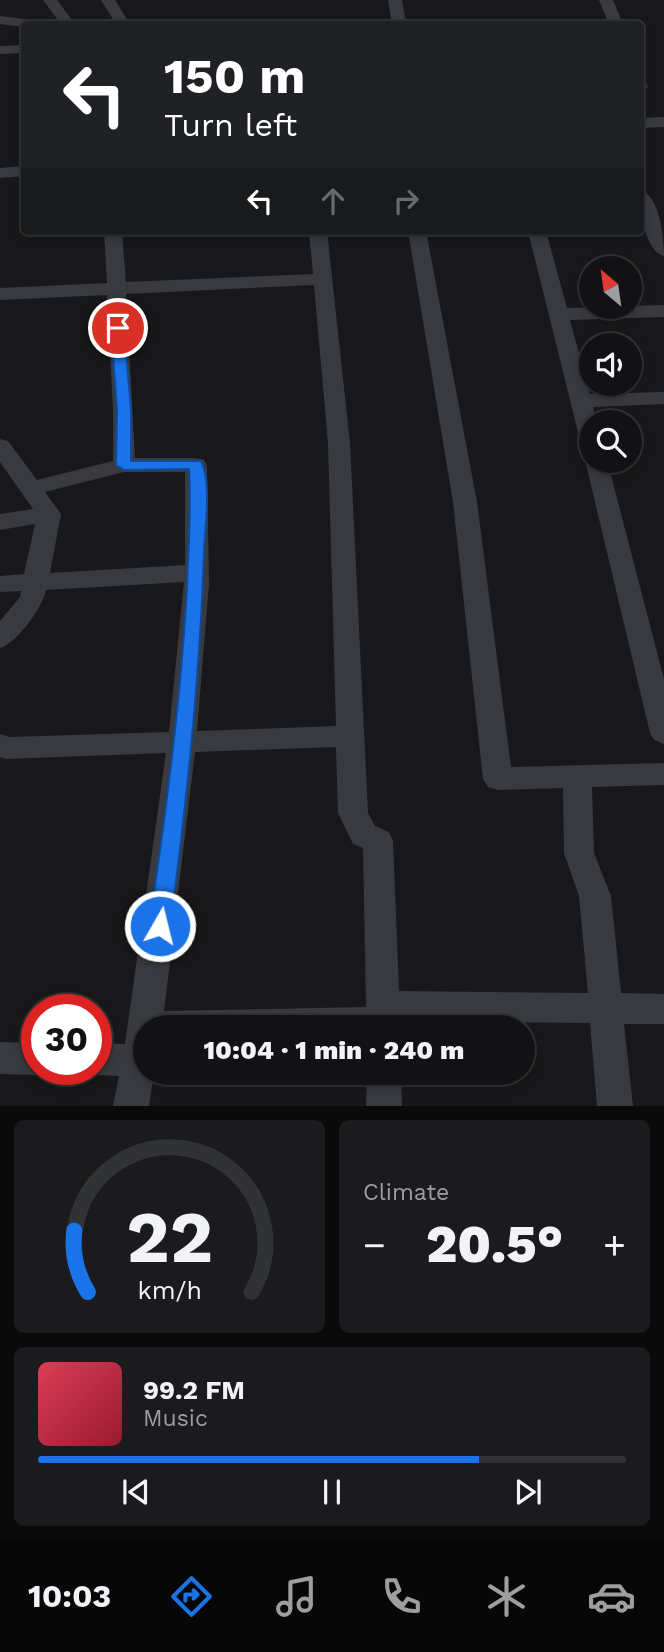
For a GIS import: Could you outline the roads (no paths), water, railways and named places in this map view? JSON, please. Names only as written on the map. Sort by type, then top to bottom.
[{"type":"street","points":[[50,0],[66,21]]},
{"type":"street","points":[[108,0],[121,21]]},
{"type":"street","points":[[395,0],[398,21]]},
{"type":"street","points":[[607,0],[615,21]]},
{"type":"street","points":[[0,20],[21,23]]},
{"type":"street","points":[[0,50],[21,49]]},
{"type":"street","points":[[644,122],[664,122]]},
{"type":"street","points":[[0,173],[21,171]]},
{"type":"street","points":[[644,204],[664,250]]},
{"type":"street","points":[[113,235],[124,410],[124,465]]},
{"type":"street","points":[[318,235],[339,443],[353,813],[365,835],[378,841],[382,1015]]},
{"type":"street","points":[[418,235],[466,502],[498,779],[664,774]]},
{"type":"street","points":[[538,235],[583,410]]},
{"type":"street","points":[[0,294],[323,279]]},
{"type":"street","points":[[559,314],[664,311]]},
{"type":"street","points":[[581,401],[664,398]]},
{"type":"street","points":[[0,446],[49,514],[32,599],[0,639]]},
{"type":"street","points":[[31,489],[124,465],[196,465],[198,496],[193,637],[174,826],[147,1015]]},
{"type":"street","points":[[599,473],[664,733]]},
{"type":"street","points":[[0,522],[49,514]]},
{"type":"street","points":[[0,584],[195,573]]},
{"type":"street","points":[[2,752],[350,736]]},
{"type":"street","points":[[577,776],[579,853],[595,896],[615,1106]]},
{"type":"street","points":[[456,1015],[664,1009]]},
{"type":"street","points":[[112,1051],[133,1040]]},
{"type":"street","points":[[0,1058],[21,1059]]},
{"type":"street","points":[[131,1106],[135,1085]]},
{"type":"street","points":[[384,1085],[384,1106]]}]
